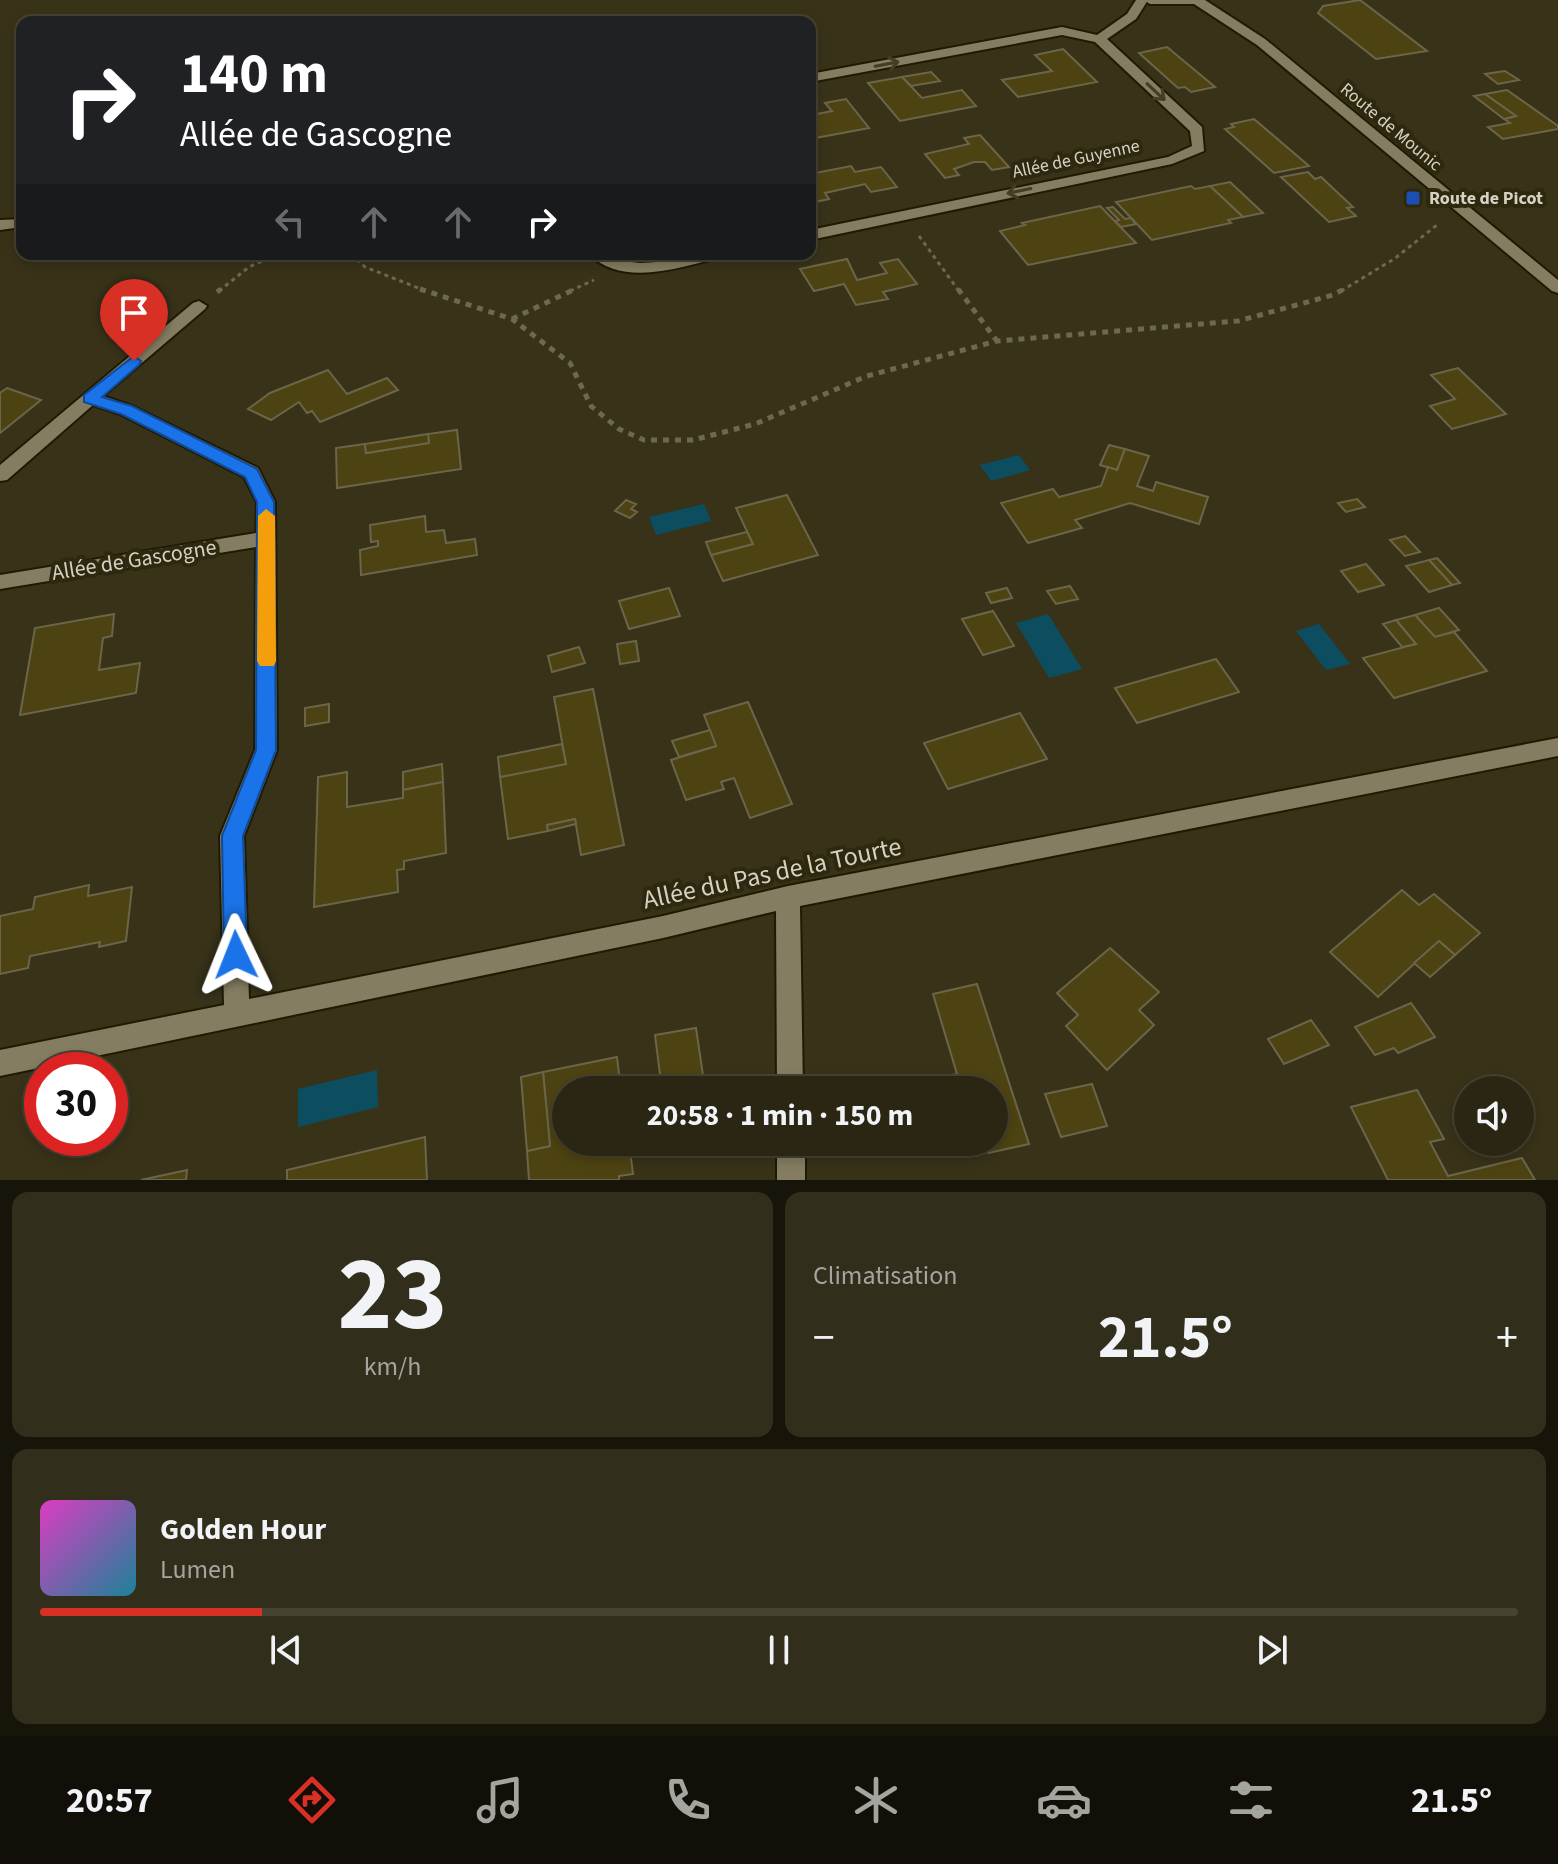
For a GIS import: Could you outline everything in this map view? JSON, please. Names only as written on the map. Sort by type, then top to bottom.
[{"type":"street","points":[[816,77],[1062,31],[1099,39],[1132,16],[1142,0]]},
{"type":"street","points":[[1150,0],[1198,0]]},
{"type":"street","name":"Route de Mounic","points":[[1198,0],[1261,42],[1558,288]]},
{"type":"street","name":"Allée de Guyenne","points":[[816,234],[1172,160],[1199,148],[1197,130],[1099,39]]},
{"type":"street","points":[[607,260],[615,265],[645,269],[688,260]]},
{"type":"street","points":[[0,475],[199,306]]},
{"type":"street","points":[[90,398],[126,410],[251,473],[266,502],[266,750],[232,836],[237,1014]]},
{"type":"street","name":"Allée de Gascogne","points":[[0,582],[267,538]]},
{"type":"street","name":"Allée du Pas de la Tourte","points":[[0,1063],[663,927],[788,897],[1558,747]]},
{"type":"street","points":[[788,897],[790,1076]]},
{"type":"street","points":[[791,1156],[791,1180]]},
{"type":"path","points":[[900,216],[931,249],[997,341]]},
{"type":"path","points":[[357,260],[365,267],[512,319],[570,363],[591,406],[619,429],[644,440],[693,440],[755,424],[867,376],[997,341],[1238,321],[1333,295],[1394,259],[1437,225]]},
{"type":"path","points":[[199,306],[249,267],[264,260]]},
{"type":"path","points":[[512,319],[535,306],[587,286],[615,265]]},
{"type":"water","points":[[1019,455],[1030,470],[991,481],[980,465]]},
{"type":"water","points":[[704,504],[711,521],[656,535],[649,517]]},
{"type":"water","points":[[1048,614],[1082,669],[1049,678],[1016,623]]},
{"type":"water","points":[[1319,624],[1350,664],[1326,670],[1296,631]]},
{"type":"water","points":[[377,1070],[378,1107],[298,1127],[298,1089]]},
{"type":"building","points":[[1360,0],[1427,51],[1376,59],[1318,13],[1323,6]]},
{"type":"building","points":[[1167,47],[1215,87],[1191,92],[1185,87],[1178,88],[1139,53]]},
{"type":"building","points":[[1063,49],[1097,82],[1018,97],[1002,80],[1052,71],[1035,55]]},
{"type":"building","points":[[1505,71],[1519,80],[1498,84],[1485,74]]},
{"type":"building","points":[[931,72],[940,81],[911,86],[902,77]]},
{"type":"building","points":[[902,77],[922,98],[962,90],[976,106],[900,121],[868,83]]},
{"type":"building","points":[[1507,90],[1558,129],[1503,139],[1488,127],[1510,123],[1504,119],[1516,116],[1485,94]]},
{"type":"building","points":[[1485,94],[1516,116],[1504,119],[1474,96]]},
{"type":"building","points":[[846,99],[869,128],[816,138],[816,114],[832,111],[825,103]]},
{"type":"building","points":[[1254,119],[1309,166],[1274,173],[1225,129],[1234,127],[1231,124]]},
{"type":"building","points":[[980,135],[1009,167],[992,170],[985,162],[974,162],[954,169],[959,175],[945,178],[925,154],[969,144],[964,138]]},
{"type":"building","points":[[851,166],[855,172],[881,167],[897,187],[871,192],[865,184],[825,193],[829,199],[816,202],[816,173]]},
{"type":"building","points":[[1308,172],[1315,179],[1321,177],[1353,207],[1347,208],[1356,216],[1329,222],[1281,177]]},
{"type":"building","points":[[1230,182],[1263,213],[1243,217],[1210,186]]},
{"type":"building","points":[[1191,186],[1195,189],[1210,186],[1243,217],[1228,220],[1231,223],[1152,240],[1116,202]]},
{"type":"building","points":[[1100,206],[1136,243],[1028,265],[1000,231],[1025,225],[1022,223]]},
{"type":"building","points":[[1113,207],[1125,219],[1131,218],[1136,224],[1121,227],[1115,221],[1119,220],[1107,208]]},
{"type":"building","points":[[847,259],[857,280],[887,273],[880,263],[898,259],[917,284],[883,292],[888,299],[856,305],[844,284],[814,291],[800,269]]},
{"type":"building","points":[[1458,368],[1506,414],[1452,429],[1430,406],[1455,399],[1431,375]]},
{"type":"building","points":[[328,370],[347,394],[387,378],[398,390],[320,422],[312,411],[307,413],[299,402],[271,420],[248,409],[270,393]]},
{"type":"building","points":[[7,388],[41,400],[0,433],[0,393]]},
{"type":"building","points":[[457,430],[461,469],[337,488],[336,448],[365,444],[366,453],[429,443],[428,434]]},
{"type":"building","points":[[428,434],[429,443],[366,453],[365,444]]},
{"type":"building","points":[[1109,445],[1125,449],[1117,470],[1100,465]]},
{"type":"building","points":[[1125,449],[1149,456],[1137,486],[1153,491],[1156,482],[1208,497],[1199,524],[1130,503],[1075,520],[1082,528],[1028,543],[1001,503],[1053,489],[1059,497],[1101,486],[1108,467],[1117,470]]},
{"type":"building","points":[[787,495],[818,555],[723,581],[711,555],[753,544],[736,508]]},
{"type":"building","points":[[1357,499],[1365,507],[1346,512],[1338,503]]},
{"type":"building","points":[[626,500],[636,504],[631,509],[637,512],[630,518],[615,511]]},
{"type":"building","points":[[425,516],[426,532],[444,530],[446,543],[475,539],[477,555],[361,575],[360,550],[378,546],[378,541],[371,542],[370,525]]},
{"type":"building","points":[[747,532],[753,544],[711,555],[706,542]]},
{"type":"building","points":[[1405,536],[1420,552],[1405,556],[1390,540]]},
{"type":"building","points":[[1437,558],[1460,583],[1452,585],[1429,560]]},
{"type":"building","points":[[1429,560],[1452,585],[1429,592],[1406,566]]},
{"type":"building","points":[[1366,564],[1384,585],[1358,592],[1341,571]]},
{"type":"building","points":[[1070,586],[1078,599],[1056,604],[1047,591]]},
{"type":"building","points":[[669,588],[680,616],[629,629],[619,601]]},
{"type":"building","points":[[1007,588],[1012,598],[991,603],[986,593]]},
{"type":"building","points":[[1439,608],[1459,630],[1435,637],[1415,615]]},
{"type":"building","points":[[993,611],[1014,646],[983,655],[962,619]]},
{"type":"building","points":[[114,614],[112,636],[103,638],[99,670],[140,663],[136,693],[20,715],[35,628]]},
{"type":"building","points":[[1415,615],[1435,637],[1454,632],[1487,671],[1394,698],[1363,658],[1416,644],[1396,620]]},
{"type":"building","points":[[1396,620],[1416,644],[1402,647],[1383,624]]},
{"type":"building","points":[[636,641],[639,661],[620,664],[617,644]]},
{"type":"building","points":[[579,647],[585,663],[552,672],[548,656]]},
{"type":"building","points":[[1216,659],[1239,692],[1137,723],[1115,688]]},
{"type":"building","points":[[593,689],[624,845],[581,855],[575,819],[547,825],[548,831],[508,839],[500,777],[566,764],[554,697]]},
{"type":"building","points":[[748,702],[792,804],[750,818],[734,778],[721,782],[724,789],[686,800],[671,760],[716,746],[704,715]]},
{"type":"building","points":[[329,704],[329,722],[305,726],[305,708]]},
{"type":"building","points":[[1020,713],[1047,759],[948,789],[924,743]]},
{"type":"building","points":[[710,730],[716,746],[679,757],[672,741]]},
{"type":"building","points":[[562,744],[566,764],[500,777],[498,757]]},
{"type":"building","points":[[442,764],[443,782],[403,790],[403,772]]},
{"type":"building","points":[[347,772],[347,807],[403,798],[403,790],[443,782],[446,853],[404,861],[404,869],[397,870],[398,892],[314,907],[318,777]]},
{"type":"building","points":[[575,819],[576,824],[548,831],[547,825]]},
{"type":"building","points":[[89,885],[88,896],[132,887],[126,941],[99,947],[100,942],[30,956],[28,968],[0,974],[0,916],[33,909],[35,897]]},
{"type":"building","points":[[1402,890],[1419,905],[1434,894],[1480,933],[1455,955],[1439,941],[1378,997],[1330,952]]},
{"type":"building","points":[[1439,941],[1455,955],[1430,977],[1414,963]]},
{"type":"building","points":[[1110,948],[1159,992],[1139,1010],[1154,1025],[1107,1070],[1066,1026],[1078,1015],[1057,993]]},
{"type":"building","points":[[977,984],[1007,1076],[947,1076],[957,1074],[933,994]]},
{"type":"building","points":[[1411,1003],[1435,1037],[1398,1053],[1394,1048],[1375,1055],[1355,1027]]},
{"type":"building","points":[[1311,1020],[1329,1045],[1284,1064],[1268,1039]]},
{"type":"building","points":[[696,1028],[703,1076],[660,1076],[655,1035]]},
{"type":"building","points":[[617,1057],[619,1076],[552,1076],[552,1156],[631,1156],[633,1174],[619,1176],[619,1180],[529,1180],[527,1151],[550,1146],[543,1072]]},
{"type":"building","points":[[543,1072],[550,1146],[527,1151],[521,1077]]},
{"type":"building","points":[[1008,1079],[1029,1144],[1008,1149]]},
{"type":"building","points":[[1092,1084],[1107,1126],[1061,1137],[1045,1094]]},
{"type":"building","points":[[1417,1090],[1444,1139],[1430,1142],[1448,1176],[1522,1158],[1535,1180],[1388,1180],[1351,1107]]},
{"type":"building","points":[[425,1137],[427,1180],[287,1180],[287,1170]]},
{"type":"building","points":[[187,1170],[186,1180],[141,1180]]},
{"type":"slow traffic","points":[[266,516],[267,661]]},
{"type":"place","name":"Route de Picot","points":[[1413,198]]},
{"type":"route","points":[[134,361],[90,398],[126,410],[251,473],[266,502],[266,750],[232,836],[236,955]]}]
